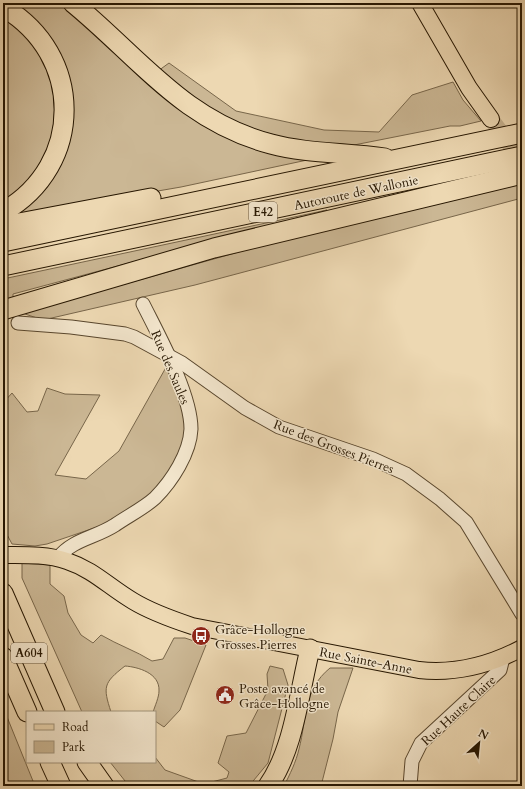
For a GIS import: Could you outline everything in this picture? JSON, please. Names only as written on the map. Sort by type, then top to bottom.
[{"type":"highway","points":[[73,3],[167,89],[201,114],[233,130],[271,144],[292,148],[331,154],[355,153],[395,160]]},
{"type":"highway","points":[[3,7],[16,14],[47,48],[55,63],[61,82],[64,105],[64,128],[51,164],[30,192],[3,212]]},
{"type":"highway","name":"Autoroute de Wallonie","points":[[3,242],[522,133]]},
{"type":"highway","name":"Autoroute de Wallonie","points":[[3,266],[522,156]]},
{"type":"highway","points":[[3,226],[312,168],[331,173]]},
{"type":"highway","points":[[3,310],[214,248],[522,174]]},
{"type":"highway","name":"A604","points":[[3,593],[55,711]]},
{"type":"highway","points":[[268,786],[279,766],[290,735],[310,649]]},
{"type":"highway","name":"A604","points":[[3,657],[27,711]]},
{"type":"highway","points":[[77,763],[88,786]]},
{"type":"highway","points":[[88,763],[104,786]]},
{"type":"main road","points":[[420,3],[469,88],[491,119]]},
{"type":"main road","name":"Rue Sainte-Anne","points":[[5,555],[58,558],[87,569],[134,602],[163,616],[207,629],[432,671],[469,668],[503,658],[522,648]]},
{"type":"street","name":"Rue des Saules","points":[[58,558],[73,544],[112,527],[154,499],[178,467],[187,448],[191,429],[189,408],[168,356],[143,304]]},
{"type":"street","name":"Rue des Grosses Pierres","points":[[18,322],[125,334],[142,340],[182,363],[245,408],[279,427],[389,466],[406,474],[440,499],[466,522],[522,614]]},
{"type":"street","name":"Rue Haute Claire","points":[[410,786],[412,761],[421,743],[500,670],[503,658]]},
{"type":"green space","points":[[8,3],[68,3],[184,106],[326,156],[181,187],[13,216],[29,203],[70,98]]},
{"type":"green space","points":[[3,18],[29,39],[41,56],[49,74],[53,93],[54,113],[52,133],[46,152],[37,170],[25,186],[3,203]]},
{"type":"green space","points":[[169,63],[236,111],[324,130],[379,132],[412,95],[453,82],[463,100],[481,121],[354,145],[296,141],[242,126],[212,111],[158,71]]},
{"type":"green space","points":[[522,180],[522,198],[195,285],[43,320],[22,313],[267,244]]},
{"type":"green space","points":[[327,210],[13,294],[13,298],[3,300],[3,279]]},
{"type":"green space","points":[[169,362],[186,408],[184,448],[153,496],[112,522],[47,544],[35,546],[12,544],[3,527],[3,403],[12,393],[27,412],[38,411],[47,388],[65,394],[100,395],[55,475],[86,479],[119,451]]},
{"type":"green space","points":[[22,563],[50,565],[50,584],[64,596],[68,613],[81,635],[93,643],[101,635],[152,661],[163,659],[174,638],[185,638],[206,645],[180,710],[164,727],[156,722],[156,711],[153,711],[159,691],[156,680],[147,672],[125,666],[112,677],[107,686],[106,691],[111,711],[82,711],[22,578]]},
{"type":"green space","points":[[270,666],[283,669],[288,685],[268,763],[249,786],[129,786],[111,763],[156,763],[156,758],[165,770],[204,784],[227,778],[229,772],[218,763],[227,736],[246,733],[268,690],[267,674]]},
{"type":"green space","points":[[330,668],[353,668],[338,712],[321,786],[284,786],[298,754],[310,695],[321,677]]},
{"type":"green space","points":[[3,707],[35,786],[3,786]]},
{"type":"tunnel","points":[[491,119],[522,161]]},
{"type":"place","name":"Grâce-Hollogne Grosses Pierres","points":[[201,636]]},
{"type":"place","name":"Poste avancé de Grâce-Hollogne","points":[[225,695]]}]
